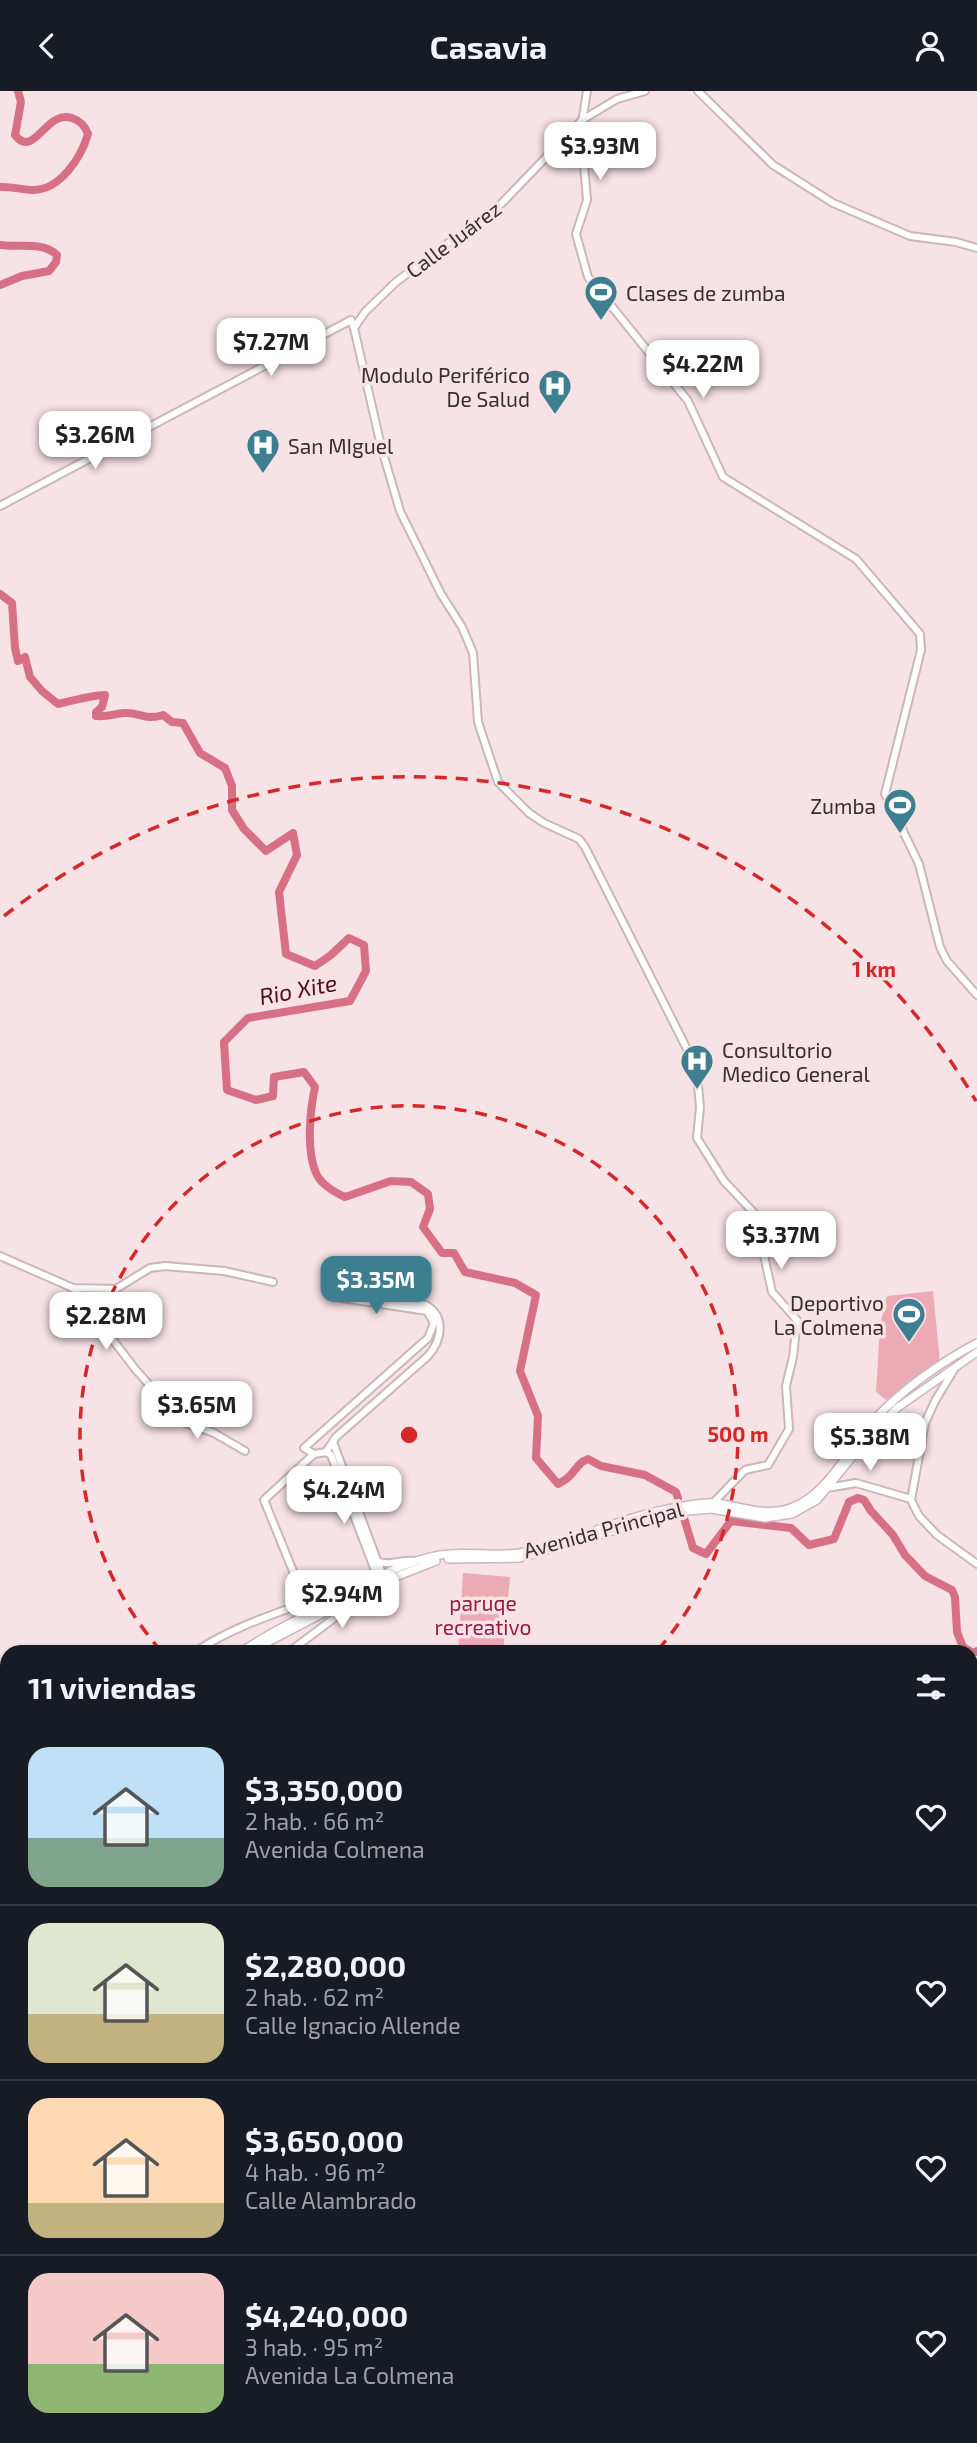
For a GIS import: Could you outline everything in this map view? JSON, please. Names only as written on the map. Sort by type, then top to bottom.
[{"type":"main road","points":[[712,1506],[765,1512],[799,1505],[816,1493],[888,1406],[977,1343]]},
{"type":"main road","points":[[712,1506],[757,1517],[784,1516],[810,1505],[884,1420],[958,1363],[977,1352]]},
{"type":"main road","name":"Avenida Principal","points":[[379,1581],[415,1562],[457,1553],[514,1554],[642,1515],[676,1507],[712,1506]]},
{"type":"main road","name":"Avenida Principal","points":[[379,1581],[433,1561],[451,1558],[520,1558],[653,1517],[712,1506]]},
{"type":"main road","points":[[250,1645],[333,1600],[379,1581]]},
{"type":"main road","points":[[262,1645],[379,1581]]},
{"type":"street","points":[[587,91],[582,120],[587,194],[585,210],[576,234],[588,277],[688,401],[723,477],[856,559],[919,634],[921,650],[885,794],[919,864],[940,947],[947,961],[977,995]]},
{"type":"street","name":"Calle Juárez","points":[[355,328],[365,312],[396,282],[500,204],[582,120],[617,99],[645,91]]},
{"type":"street","points":[[698,91],[773,165],[833,203],[915,237],[956,242],[977,248]]},
{"type":"street","points":[[0,506],[351,320],[381,446],[400,511],[473,653],[478,722],[498,782],[529,813],[579,839],[586,847],[692,1059],[697,1074],[700,1107],[697,1138],[724,1181],[755,1213],[772,1292],[797,1320],[793,1357],[786,1385],[789,1429],[768,1465],[745,1469],[712,1506]]},
{"type":"street","points":[[0,1256],[73,1288],[116,1289],[150,1268],[165,1266],[224,1271],[273,1282]]},
{"type":"street","points":[[73,1288],[161,1398],[163,1409],[183,1422],[214,1433],[245,1451]]},
{"type":"street","points":[[314,1454],[304,1448],[428,1338],[434,1328],[433,1319],[427,1311],[333,1295],[343,1293],[386,1299],[426,1305],[434,1310],[441,1329],[434,1350],[333,1441],[326,1452]]},
{"type":"street","points":[[958,1363],[930,1409],[922,1437],[912,1501],[919,1516],[937,1535],[977,1564]]},
{"type":"street","points":[[333,1441],[376,1561],[379,1581]]},
{"type":"street","points":[[306,1603],[264,1500],[314,1454],[326,1452],[331,1455],[379,1581]]},
{"type":"street","points":[[827,1488],[856,1483],[912,1501]]},
{"type":"street","points":[[376,1561],[388,1564],[407,1560],[415,1562]]},
{"type":"street","points":[[299,1645],[379,1581]]},
{"type":"street","points":[[209,1645],[267,1615],[348,1586],[333,1600]]},
{"type":"green space","name":"Deportivo La Colmena","points":[[933,1291],[940,1362],[886,1400],[876,1392],[880,1327],[886,1298]]},
{"type":"green space","name":"paruqe recreativo","points":[[463,1573],[510,1577],[504,1645],[458,1645]]},
{"type":"waterway","name":"Rio Xite","points":[[0,187],[33,190],[52,185],[75,162],[88,134],[78,121],[63,117],[55,120],[35,138],[28,142],[22,141],[15,135],[21,102],[18,91]]},
{"type":"waterway","name":"Rio Xite","points":[[0,245],[37,246],[57,255],[56,262],[49,271],[22,276],[0,285]]},
{"type":"waterway","name":"Rio Xite","points":[[0,594],[12,603],[18,661],[25,657],[30,677],[42,691],[58,704],[105,695],[96,716],[124,713],[147,717],[163,715],[172,722],[183,723],[200,753],[225,768],[232,786],[232,810],[244,829],[266,851],[293,833],[297,855],[279,892],[286,954],[315,966],[349,938],[364,945],[366,971],[350,1001],[248,1018],[224,1042],[227,1090],[256,1100],[273,1096],[274,1077],[304,1072],[315,1087],[310,1118],[311,1153],[316,1173],[324,1185],[345,1197],[391,1181],[411,1182],[428,1194],[430,1209],[423,1227],[442,1253],[454,1253],[465,1272],[515,1283],[536,1295],[520,1371],[538,1416],[536,1458],[558,1484],[588,1459],[601,1466],[645,1475],[676,1492],[678,1498]]},
{"type":"waterway","name":"Rio Xite","points":[[684,1518],[693,1548],[706,1554],[731,1521],[791,1528],[809,1545],[834,1539],[849,1502],[858,1498],[864,1500],[893,1535],[905,1555],[925,1576],[952,1590],[955,1597],[957,1632],[962,1645]]},
{"type":"place","name":"Clases de zumba","points":[[601,322]]},
{"type":"place","name":"Modulo Periférico De Salud","points":[[555,416]]},
{"type":"place","name":"San MIguel","points":[[263,475]]},
{"type":"place","name":"Zumba","points":[[900,835]]},
{"type":"place","name":"Consultorio Medico General","points":[[697,1091]]},
{"type":"place","name":"Deportivo La Colmena","points":[[909,1344]]}]
